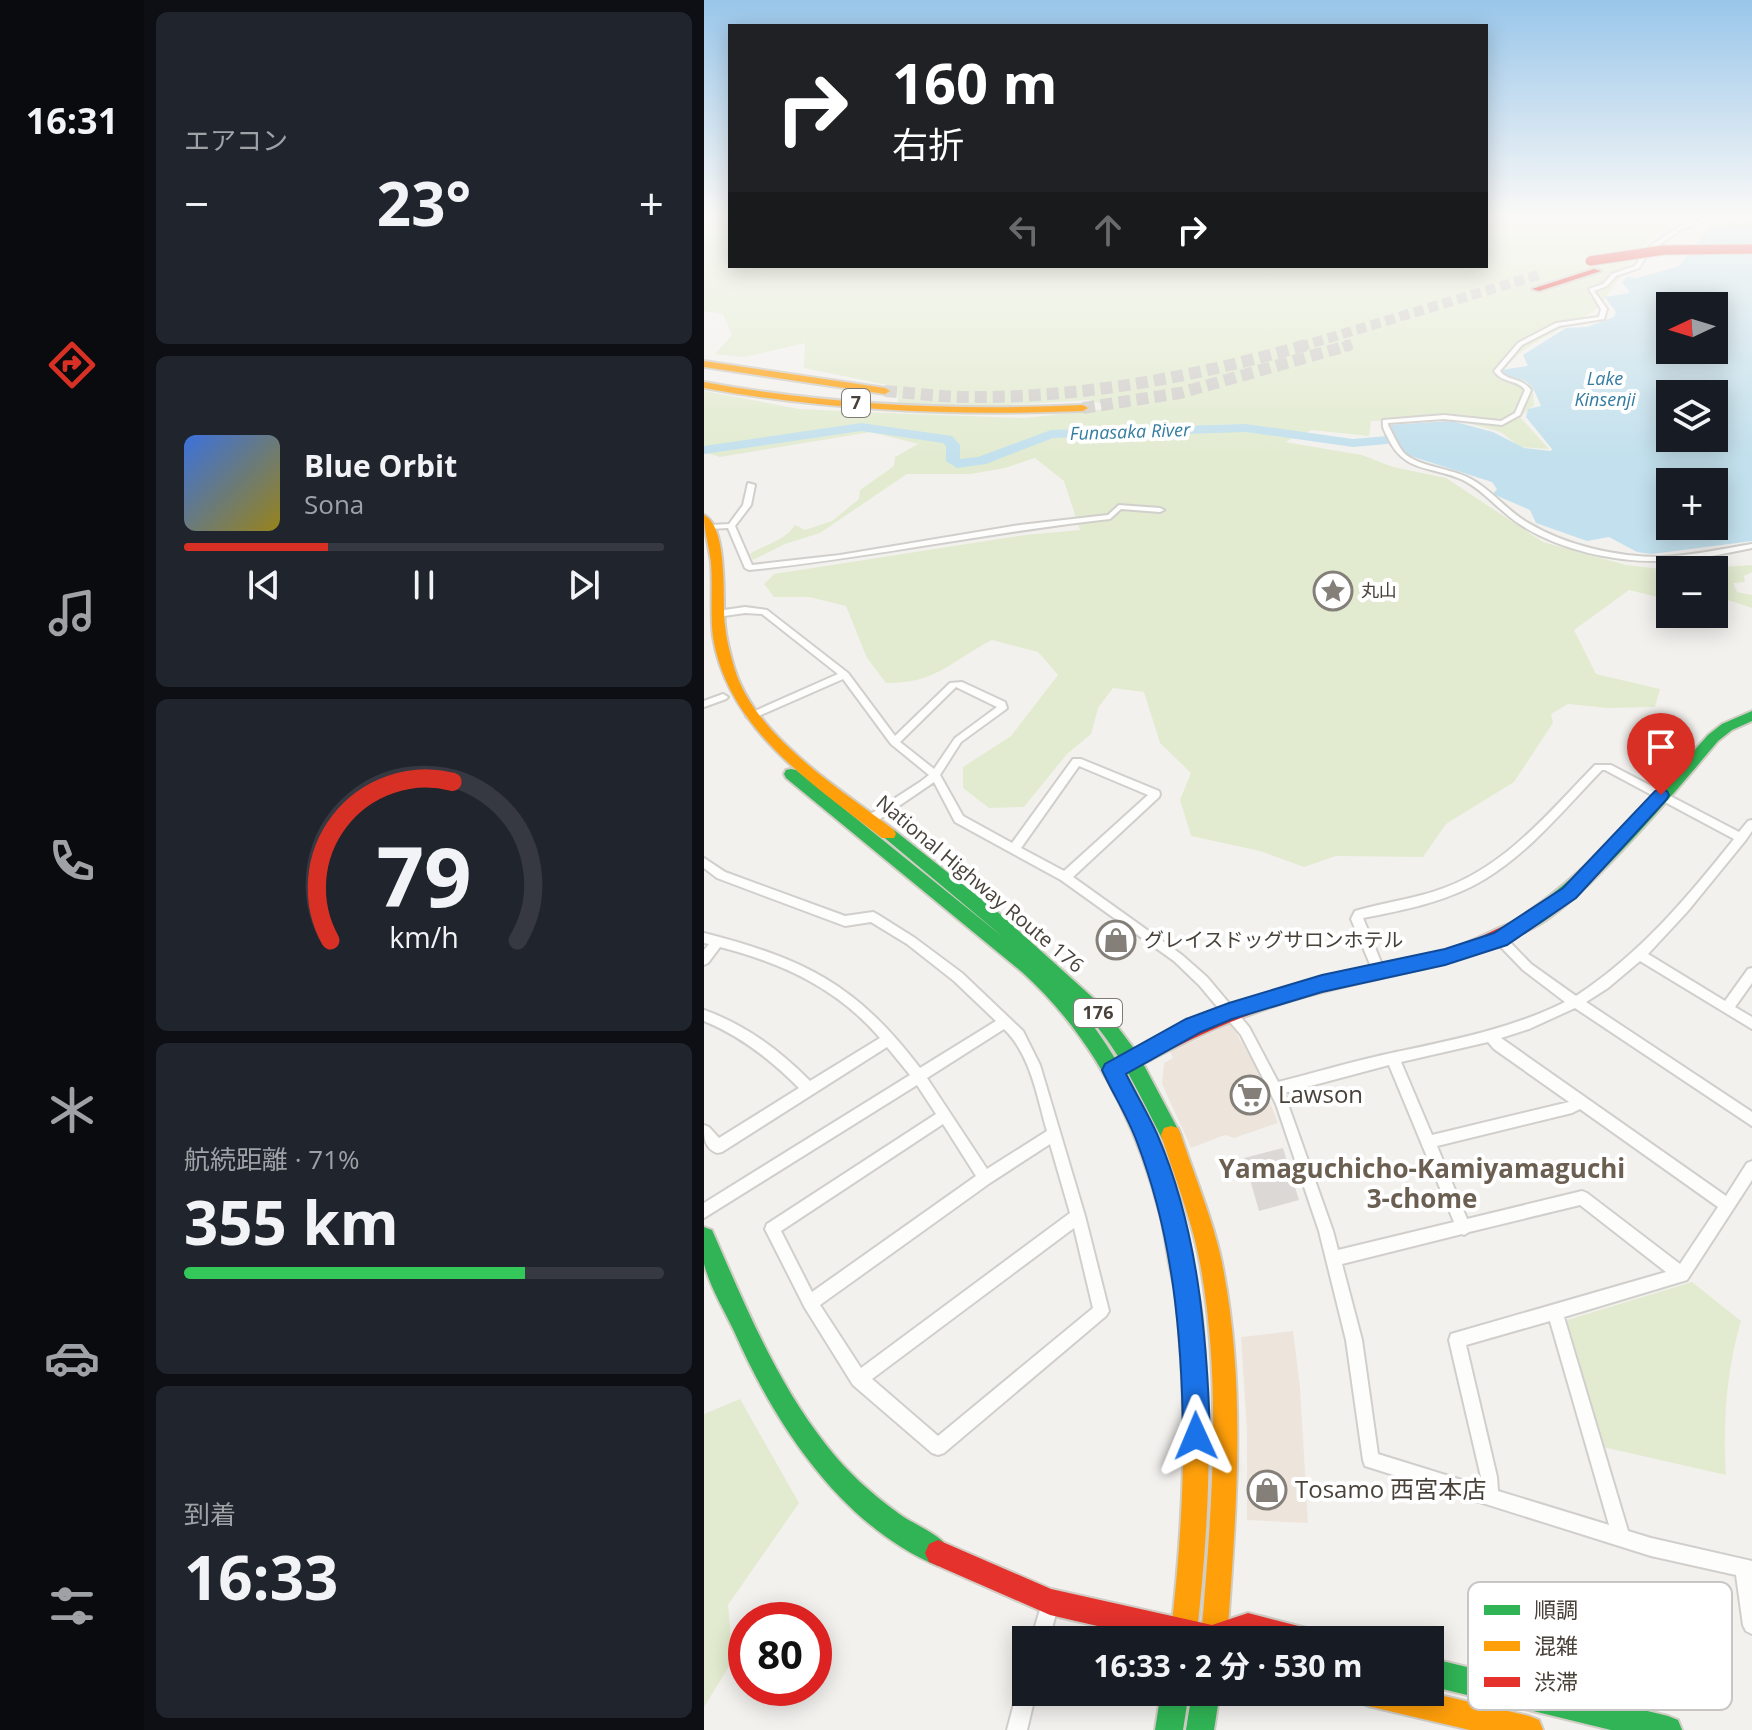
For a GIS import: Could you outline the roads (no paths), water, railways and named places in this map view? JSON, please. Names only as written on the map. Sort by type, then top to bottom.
[{"type":"main road","name":"7","points":[[712,365],[878,390]]},
{"type":"main road","name":"7","points":[[712,365],[847,402],[966,412],[1083,408]]},
{"type":"main road","points":[[704,385],[825,404],[966,412]]},
{"type":"main road","name":"National Highway Route 176","points":[[706,525],[718,561],[719,642],[727,671],[751,716],[792,758],[1052,969],[1096,1011],[1131,1060],[1176,1143],[1211,1261],[1222,1348],[1226,1487],[1216,1626]]},
{"type":"main road","name":"National Highway Route 176","points":[[704,557],[706,644],[723,697],[757,743],[800,782],[1045,983],[1071,1012],[1112,1070],[1147,1138],[1171,1212],[1195,1351],[1198,1493],[1184,1626]]},
{"type":"main road","points":[[1112,1070],[1193,1026],[1229,1012],[1322,984],[1445,957],[1500,939],[1570,893],[1713,738],[1727,727],[1752,716]]},
{"type":"main road","points":[[704,1238],[763,1371],[820,1461],[897,1531],[957,1564],[1050,1602],[1147,1626]]},
{"type":"main road","points":[[1444,1675],[1468,1681]]},
{"type":"main road","points":[[1169,1730],[1173,1706]]},
{"type":"main road","points":[[1200,1730],[1204,1706]]},
{"type":"main road","points":[[1427,1706],[1529,1730]]},
{"type":"main road","points":[[1586,1710],[1668,1730]]},
{"type":"street","points":[[1596,297],[1604,309],[1602,318],[1558,324],[1520,344],[1497,371],[1501,377],[1524,384],[1528,390],[1518,414],[1510,421],[1489,424],[1430,418],[1385,421],[1395,450],[1404,459],[1469,481],[1525,525],[1558,539],[1614,553],[1657,559],[1752,546]]},
{"type":"street","points":[[731,526],[747,505],[751,485]]},
{"type":"street","points":[[731,526],[749,568],[859,556],[1005,527],[1110,517],[1119,507],[1160,510]]},
{"type":"street","points":[[706,525],[731,526]]},
{"type":"street","points":[[717,614],[745,610],[764,612],[845,675],[894,742],[935,775],[959,819],[1065,877],[1178,958],[1245,1031],[1276,1089],[1334,1258],[1354,1340],[1371,1460],[1621,1538],[1748,1569],[1752,1625]]},
{"type":"street","points":[[751,716],[845,675]]},
{"type":"street","points":[[870,820],[935,775],[958,740],[1002,708],[1002,704],[959,684],[953,685],[894,742]]},
{"type":"street","points":[[704,704],[723,697]]},
{"type":"street","points":[[1013,850],[1077,761],[1155,794],[1065,877]]},
{"type":"street","points":[[1379,972],[1357,919],[1359,914],[1432,898],[1480,876],[1526,841],[1599,767],[1607,767],[1741,838]]},
{"type":"street","points":[[1276,1089],[1492,1037],[1523,1027],[1575,1002],[1603,985],[1659,935],[1752,824]]},
{"type":"street","points":[[704,862],[721,875],[845,921],[873,917],[958,977],[1019,1035],[1034,1065],[1078,1216],[1101,1311],[938,1447],[859,1379],[810,1303],[772,1229],[944,1116]]},
{"type":"street","points":[[1500,939],[1527,967],[1575,1002],[1752,1120]]},
{"type":"street","points":[[704,960],[711,940],[764,954],[837,991],[889,1039],[985,1178]]},
{"type":"street","points":[[1638,954],[1752,1024]]},
{"type":"street","points":[[1727,1008],[1752,973]]},
{"type":"street","points":[[704,1015],[741,1029],[774,1053],[809,1089]]},
{"type":"street","points":[[704,1211],[1005,1022]]},
{"type":"street","points":[[1492,1037],[1499,1045],[1727,1205]]},
{"type":"street","points":[[704,1131],[717,1147],[889,1039]]},
{"type":"street","points":[[1393,1059],[1464,1228]]},
{"type":"street","points":[[1428,1142],[1572,1107],[1580,1102]]},
{"type":"street","points":[[810,1303],[985,1178],[1054,1134]]},
{"type":"street","points":[[1490,1498],[1489,1477],[1457,1340],[1682,1275],[1752,1168]]},
{"type":"street","points":[[1334,1258],[1582,1198],[1682,1275]]},
{"type":"street","points":[[859,1379],[1078,1216]]},
{"type":"street","points":[[1555,1312],[1621,1538]]},
{"type":"street","points":[[1044,1626],[1050,1602]]},
{"type":"street","points":[[1017,1730],[1023,1706]]},
{"type":"water","name":"Lake Kinsenji","points":[[1605,297],[1656,297],[1656,364],[1728,364],[1728,297],[1752,297],[1752,541],[1652,554],[1637,552],[1609,537],[1587,541],[1536,523],[1530,510],[1493,494],[1497,489],[1492,482],[1401,453],[1387,425],[1452,421],[1493,432],[1524,448],[1551,451],[1526,417],[1528,409],[1541,406],[1532,388],[1520,379],[1506,378],[1501,370],[1528,366],[1523,355],[1566,328],[1587,327],[1614,317],[1616,312]]},
{"type":"waterway","name":"Funasaka River","points":[[704,450],[861,427],[947,439],[953,445],[953,461],[957,464],[981,461],[1051,434],[1246,428],[1353,443],[1387,440]]},
{"type":"tunnel","points":[[1304,346],[1466,297]]},
{"type":"tunnel","points":[[1343,347],[1352,344]]},
{"type":"tunnel","points":[[1343,347],[1350,345]]},
{"type":"tunnel","points":[[885,391],[970,397],[1055,394],[1182,375],[1304,346]]},
{"type":"tunnel","points":[[1299,347],[1304,346]]},
{"type":"tunnel","points":[[1083,408],[1180,393],[1343,347]]},
{"type":"place","name":"丸山","points":[[1333,591]]},
{"type":"place","name":"グレイスドッグサロンホテル","points":[[1116,940]]},
{"type":"place","name":"Lawson","points":[[1250,1095]]},
{"type":"place","name":"Tosamo 西宮本店","points":[[1267,1490]]},
{"type":"district","name":"Yamaguchicho-Kamiyamaguchi 3-chome","points":[[1422,1184]]}]
